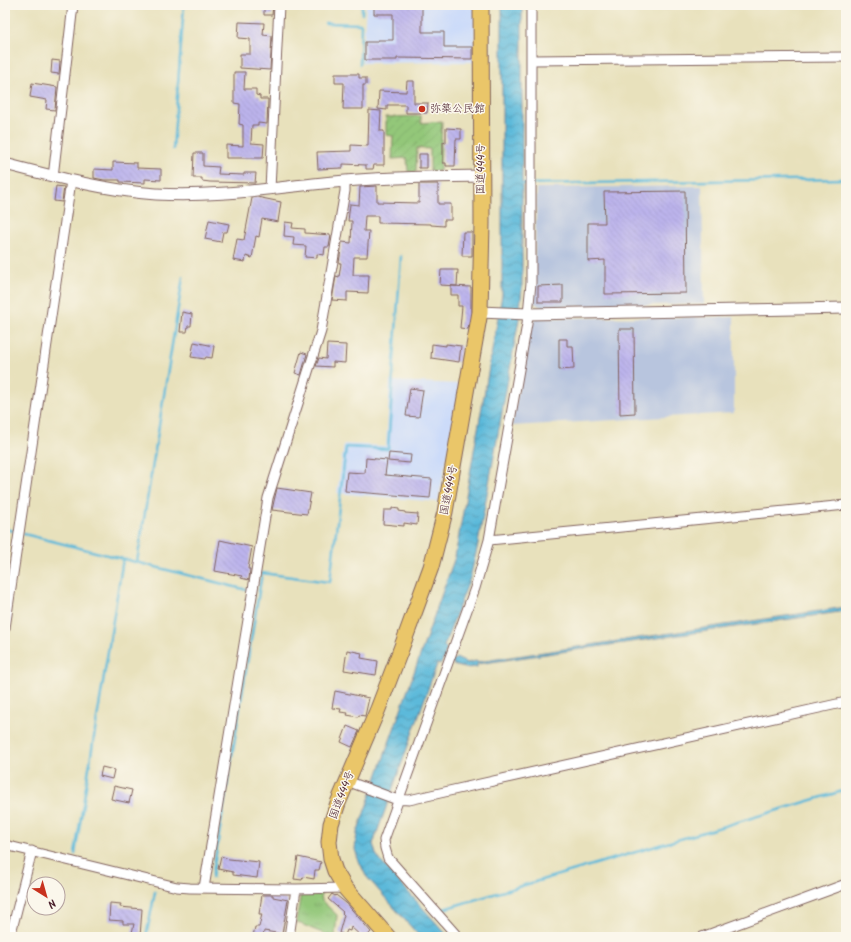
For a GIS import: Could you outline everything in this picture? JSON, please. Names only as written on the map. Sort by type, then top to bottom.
[{"type":"highway","name":"国道444号","points":[[388,937],[345,888],[334,871],[328,842],[331,824],[336,810],[378,709],[430,567],[445,512],[487,313],[482,289],[481,5]]},
{"type":"street","points":[[53,177],[73,5]]},
{"type":"street","points":[[270,189],[279,5]]},
{"type":"street","points":[[458,937],[388,858],[384,840],[397,799],[475,588],[489,540],[531,283],[531,5]]},
{"type":"street","points":[[532,60],[846,56]]},
{"type":"street","points":[[5,164],[53,177],[112,190],[157,194],[212,194],[345,181],[416,177],[481,176]]},
{"type":"street","points":[[5,628],[71,181]]},
{"type":"street","points":[[204,888],[268,498],[321,331],[345,191],[345,181]]},
{"type":"street","points":[[487,313],[526,314],[846,308]]},
{"type":"street","points":[[489,540],[846,505]]},
{"type":"street","points":[[347,781],[397,799],[409,800],[846,702]]},
{"type":"street","points":[[5,845],[177,887],[296,889],[345,888]]},
{"type":"street","points":[[10,937],[32,851]]},
{"type":"street","points":[[702,937],[846,884]]},
{"type":"street","points":[[289,937],[296,889]]},
{"type":"shaded area","points":[[366,5],[475,5],[475,62],[362,63]]},
{"type":"shaded area","points":[[702,186],[704,304],[541,307],[533,302],[537,188]]},
{"type":"shaded area","points":[[734,317],[734,413],[512,426],[529,327],[537,318]]},
{"type":"shaded area","points":[[390,381],[461,384],[438,502],[337,493],[344,444],[386,446]]},
{"type":"green space","points":[[421,116],[421,123],[442,121],[440,171],[430,171],[430,149],[417,148],[416,172],[408,172],[407,158],[392,159],[393,136],[386,135],[386,117]]},
{"type":"green space","points":[[301,893],[321,894],[322,901],[337,915],[335,936],[337,937],[327,937],[327,935],[296,922]]},
{"type":"water","points":[[502,5],[522,5],[522,288],[519,319],[477,549],[470,578],[444,646],[447,649],[444,656],[454,660],[456,658],[467,663],[477,662],[846,607],[846,611],[477,664],[477,667],[465,668],[453,665],[454,663],[443,659],[441,664],[437,664],[373,844],[376,854],[382,863],[449,937],[420,937],[366,876],[355,849],[357,833],[455,557],[502,295]]},
{"type":"building","points":[[264,5],[273,5],[272,15],[264,15]]},
{"type":"building","points":[[374,5],[422,5],[422,32],[444,32],[444,47],[472,47],[472,59],[397,58],[397,60],[365,60],[365,42],[393,40],[393,14],[374,14]]},
{"type":"building","points":[[239,22],[264,23],[263,35],[272,36],[270,70],[240,68],[240,54],[250,54],[250,39],[238,38]]},
{"type":"building","points":[[52,60],[60,61],[59,74],[51,73]]},
{"type":"building","points":[[234,72],[245,72],[244,89],[256,89],[256,95],[260,96],[260,99],[268,99],[267,124],[258,123],[258,125],[252,125],[251,143],[264,144],[263,158],[226,158],[226,145],[243,146],[243,125],[239,124],[240,104],[234,103]]},
{"type":"building","points":[[335,74],[359,74],[359,78],[366,78],[366,85],[363,85],[363,109],[343,109],[344,83],[335,83]]},
{"type":"building","points":[[407,81],[414,81],[414,103],[428,103],[427,113],[406,113],[406,105],[387,105],[387,110],[378,109],[379,91],[406,92]]},
{"type":"building","points":[[32,83],[57,87],[55,110],[46,109],[47,100],[30,97]]},
{"type":"building","points":[[369,110],[381,111],[380,131],[384,131],[384,165],[374,165],[373,169],[366,169],[366,165],[343,164],[343,168],[318,169],[317,152],[351,151],[351,145],[368,146]]},
{"type":"building","points":[[446,128],[461,129],[461,139],[456,139],[455,166],[446,166],[446,163],[443,163],[443,142],[446,143]]},
{"type":"building","points":[[194,153],[203,153],[203,166],[219,167],[218,174],[244,175],[244,173],[256,173],[255,183],[210,182],[202,181],[202,178],[193,178]]},
{"type":"building","points":[[419,154],[427,154],[427,168],[419,168]]},
{"type":"building","points":[[113,162],[137,163],[137,168],[161,169],[161,180],[145,179],[145,183],[120,182],[120,180],[104,180],[94,178],[94,169],[113,170]]},
{"type":"building","points":[[419,184],[438,184],[438,204],[451,204],[451,220],[444,220],[444,226],[431,224],[378,223],[378,216],[365,216],[364,231],[369,231],[367,257],[354,257],[353,275],[369,275],[368,293],[347,292],[347,301],[332,300],[336,276],[339,277],[342,242],[351,243],[352,221],[348,221],[350,204],[359,205],[360,187],[377,186],[377,202],[419,203]]},
{"type":"building","points":[[56,186],[64,187],[62,202],[54,201]]},
{"type":"building","points":[[685,191],[686,293],[605,294],[605,260],[588,261],[588,223],[605,223],[604,192]]},
{"type":"building","points":[[257,197],[281,202],[278,222],[262,219],[259,237],[256,236],[252,258],[246,256],[245,262],[233,260],[237,239],[244,240],[252,198]]},
{"type":"building","points":[[209,220],[229,224],[227,232],[223,232],[221,242],[205,239]]},
{"type":"building","points":[[285,222],[293,223],[292,228],[305,229],[305,233],[331,235],[329,247],[325,247],[324,255],[317,254],[317,258],[305,257],[306,246],[293,245],[294,237],[284,236]]},
{"type":"building","points":[[463,232],[472,232],[472,256],[462,256]]},
{"type":"building","points":[[441,270],[458,270],[457,286],[440,285]]},
{"type":"building","points":[[563,285],[563,302],[538,302],[538,286]]},
{"type":"building","points":[[451,286],[471,287],[471,311],[468,329],[460,328],[462,306],[458,306],[458,295],[451,295]]},
{"type":"building","points":[[182,312],[192,314],[191,326],[188,326],[187,332],[180,332]]},
{"type":"building","points":[[619,329],[634,329],[635,413],[620,414]]},
{"type":"building","points":[[559,339],[567,339],[567,346],[573,346],[574,369],[559,370]]},
{"type":"building","points":[[194,342],[214,346],[212,358],[206,357],[205,359],[191,357]]},
{"type":"building","points":[[327,344],[346,345],[345,363],[333,362],[333,367],[316,366],[319,358],[326,359]]},
{"type":"building","points":[[432,344],[461,346],[459,362],[431,358]]},
{"type":"building","points":[[301,352],[307,354],[301,375],[295,373]]},
{"type":"building","points":[[410,388],[423,390],[419,417],[406,416]]},
{"type":"building","points":[[389,453],[411,455],[410,463],[388,461]]},
{"type":"building","points":[[366,458],[387,460],[385,475],[432,479],[430,498],[345,491],[347,472],[365,473]]},
{"type":"building","points":[[277,488],[311,493],[307,514],[272,510]]},
{"type":"building","points":[[392,508],[399,509],[399,511],[405,513],[418,514],[417,525],[404,523],[404,526],[383,524],[384,510],[392,510]]},
{"type":"building","points":[[220,540],[252,547],[248,569],[250,569],[249,580],[241,578],[242,576],[215,571]]},
{"type":"building","points":[[347,650],[362,653],[361,658],[378,661],[376,675],[344,670]]},
{"type":"building","points":[[335,691],[369,698],[365,716],[359,715],[358,717],[347,715],[348,713],[340,712],[341,709],[332,708]]},
{"type":"building","points":[[347,726],[359,731],[352,747],[341,742]]},
{"type":"building","points":[[102,767],[114,770],[112,779],[100,776]]},
{"type":"building","points":[[114,786],[132,790],[129,803],[111,799]]},
{"type":"building","points":[[221,856],[229,859],[259,862],[257,878],[233,875],[233,872],[218,869]]},
{"type":"building","points":[[298,857],[321,862],[319,870],[315,870],[314,879],[303,877],[302,880],[294,879]]},
{"type":"building","points":[[332,894],[335,896],[336,895],[346,903],[371,932],[366,937],[362,937],[351,927],[350,931],[347,930],[345,935],[339,933],[344,915],[342,913],[343,912],[328,899]]},
{"type":"building","points":[[262,895],[273,895],[273,897],[288,900],[282,934],[264,931],[263,937],[253,936],[255,927],[259,927],[262,914],[259,914]]},
{"type":"building","points":[[110,903],[121,904],[120,907],[142,909],[140,937],[131,937],[134,924],[123,924],[123,921],[109,920]]},
{"type":"waterway","points":[[173,149],[184,5]]},
{"type":"waterway","points":[[362,5],[362,14]]},
{"type":"waterway","points":[[325,23],[361,24],[360,64]]},
{"type":"waterway","points":[[521,184],[846,179]]},
{"type":"waterway","points":[[212,878],[262,573],[330,582],[346,447],[388,449],[401,256]]},
{"type":"waterway","points":[[137,562],[183,277]]},
{"type":"waterway","points":[[5,529],[14,531]]},
{"type":"waterway","points":[[24,534],[247,590]]},
{"type":"waterway","points":[[75,854],[123,559]]},
{"type":"waterway","points":[[440,910],[846,790]]},
{"type":"waterway","points":[[146,937],[155,892]]},
{"type":"place","name":"弥築公民館","points":[[422,109]]}]
